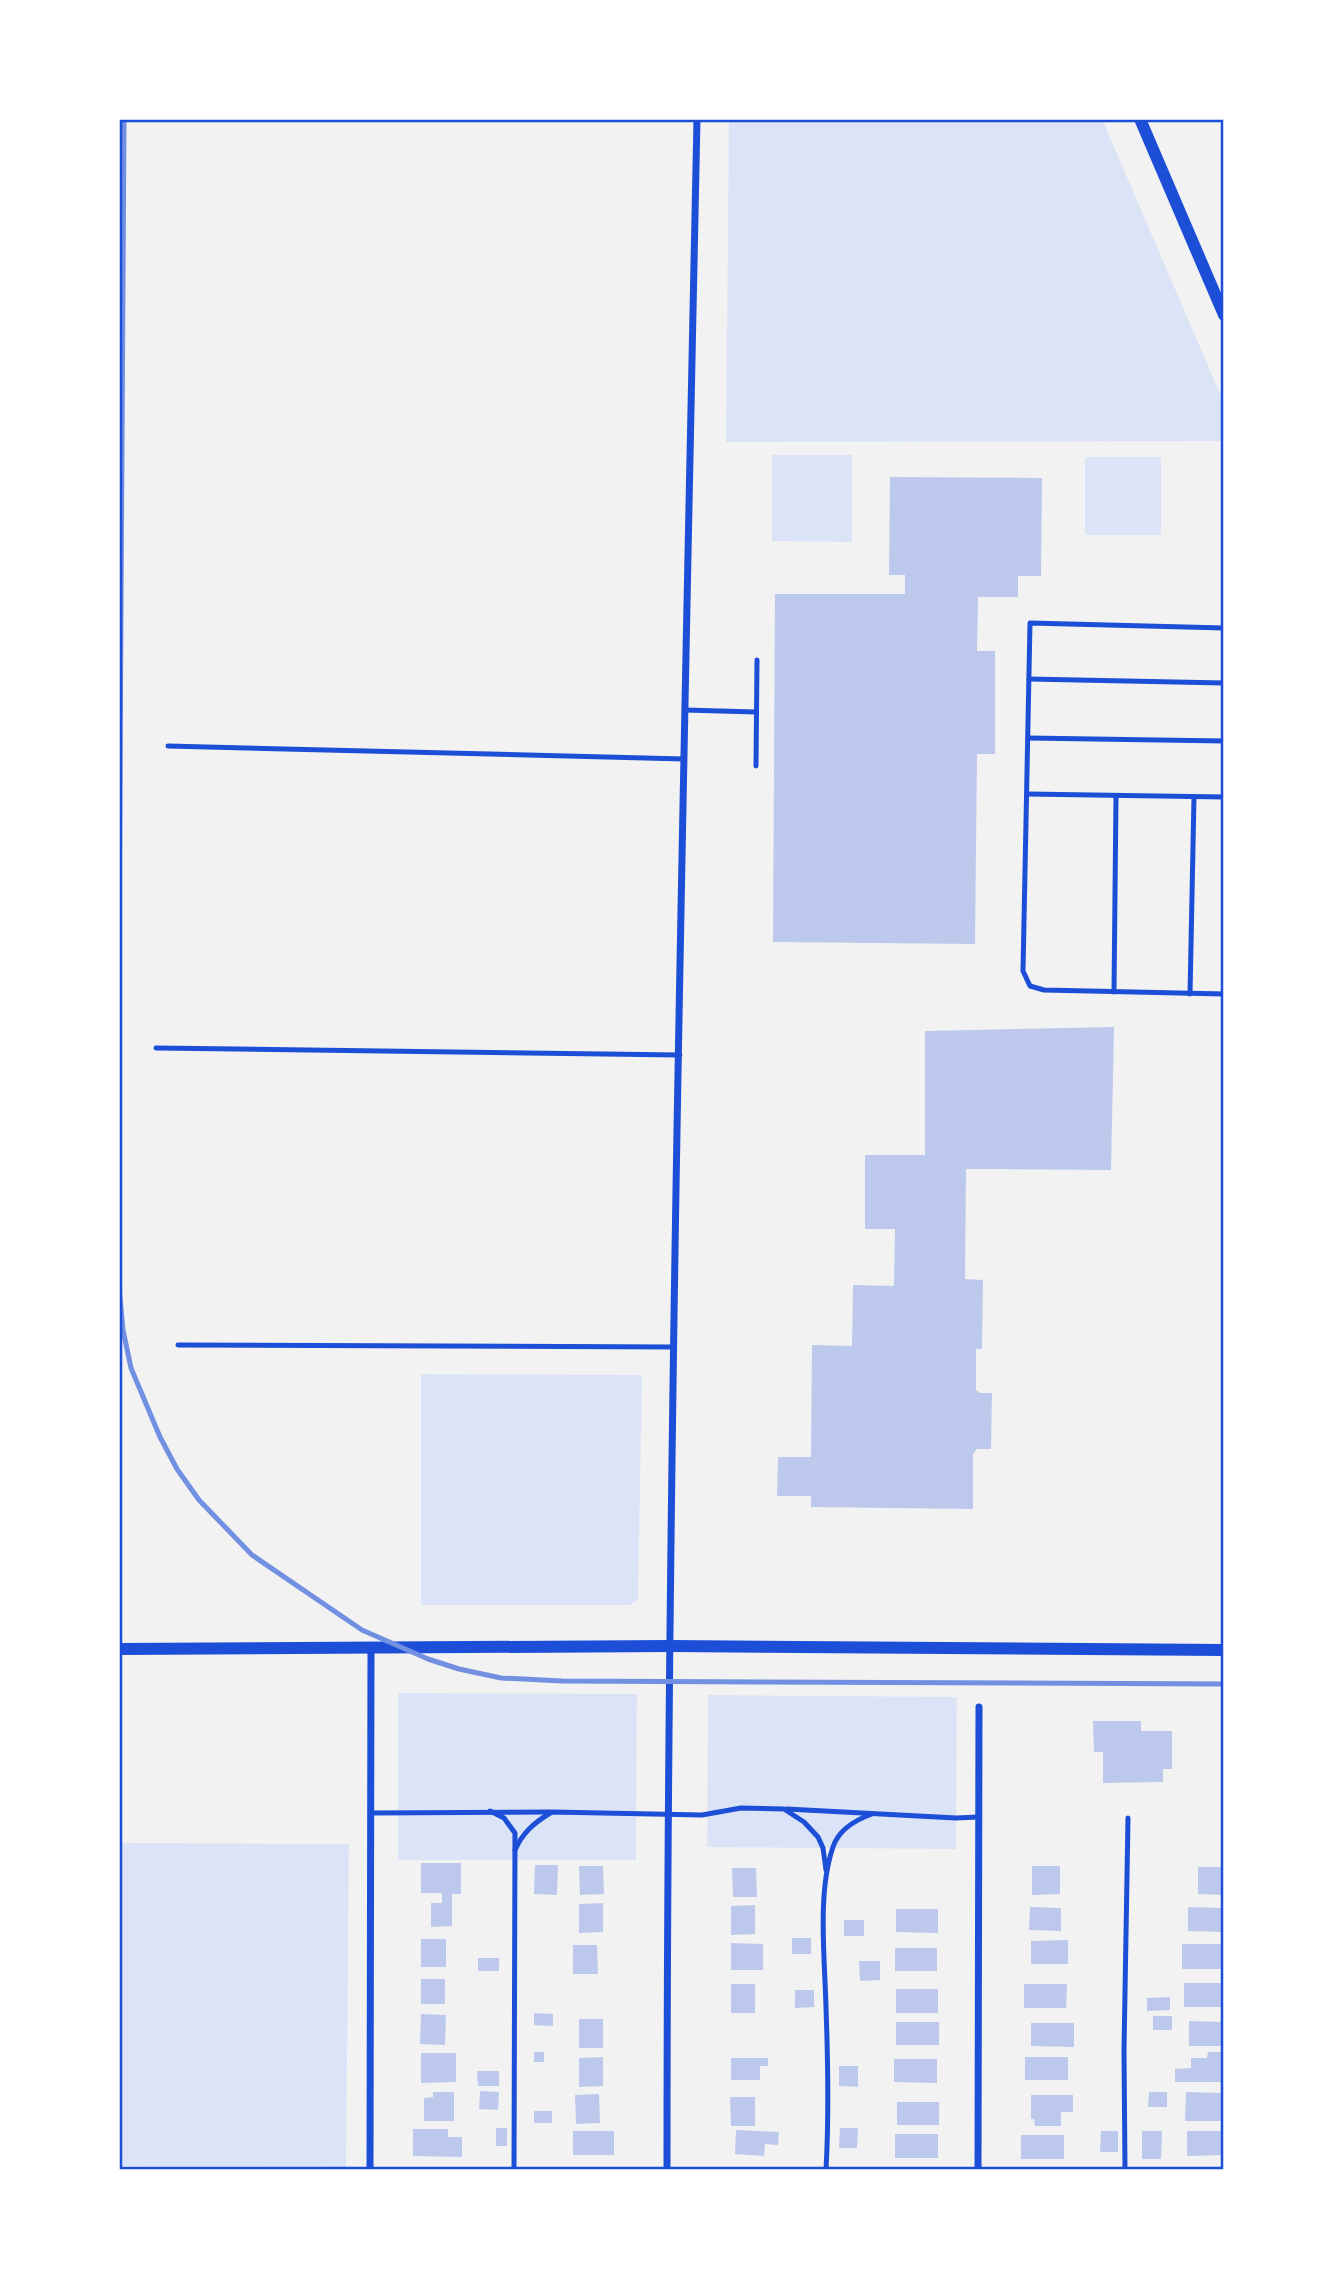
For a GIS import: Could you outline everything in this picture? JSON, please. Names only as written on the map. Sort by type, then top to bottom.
[{"type":"street","points":[[667,2170],[674,1347],[697,119]]},
{"type":"street","points":[[1140,119],[1224,315]]},
{"type":"street","points":[[119,1648],[670,1646],[1224,1650]]},
{"type":"street","points":[[370,2170],[371,1647]]},
{"type":"street","points":[[978,2170],[979,1707]]},
{"type":"lane","points":[[1224,628],[1030,623],[1023,971],[1030,986],[1044,990],[1224,994]]},
{"type":"lane","points":[[756,766],[757,660]]},
{"type":"lane","points":[[1028,679],[1224,683]]},
{"type":"lane","points":[[685,710],[757,712]]},
{"type":"lane","points":[[1027,738],[1224,741]]},
{"type":"lane","points":[[168,746],[684,759]]},
{"type":"lane","points":[[1027,794],[1224,797]]},
{"type":"lane","points":[[1114,992],[1116,796]]},
{"type":"lane","points":[[1189,993],[1194,797]]},
{"type":"lane","points":[[156,1048],[680,1055]]},
{"type":"lane","points":[[178,1345],[674,1347]]},
{"type":"lane","points":[[371,1813],[490,1811],[702,1815],[757,1807],[978,1817]]},
{"type":"lane","points":[[784,1809],[804,1822],[818,1837],[823,1848],[827,1877]]},
{"type":"lane","points":[[490,1811],[509,1822],[515,1833],[514,2170]]},
{"type":"lane","points":[[515,1850],[521,1836],[551,1812]]},
{"type":"lane","points":[[826,2170],[828,2133],[824,1939],[827,1877],[833,1847],[842,1832],[854,1822],[872,1814]]},
{"type":"lane","points":[[1125,2170],[1128,1818]]},
{"type":"shaded area","points":[[729,119],[1102,119],[1224,403],[1224,441],[726,442]]},
{"type":"shaded area","points":[[772,455],[852,455],[852,542],[772,541]]},
{"type":"shaded area","points":[[1085,457],[1161,457],[1161,535],[1085,535]]},
{"type":"shaded area","points":[[421,1374],[642,1375],[638,1599],[630,1605],[421,1605]]},
{"type":"shaded area","points":[[398,1693],[637,1694],[636,1860],[398,1860]]},
{"type":"shaded area","points":[[708,1695],[957,1697],[956,1849],[707,1847]]},
{"type":"shaded area","points":[[119,1843],[349,1844],[346,2167],[119,2166]]},
{"type":"building","points":[[890,477],[1042,478],[1041,576],[1018,576],[1018,597],[978,597],[977,651],[995,651],[995,754],[977,754],[975,944],[773,942],[775,594],[905,594],[905,575],[889,575]]},
{"type":"building","points":[[1114,1027],[1111,1170],[966,1169],[965,1279],[983,1280],[982,1349],[976,1349],[976,1390],[980,1393],[992,1393],[991,1449],[977,1449],[973,1454],[973,1509],[811,1507],[811,1496],[777,1496],[778,1457],[811,1457],[812,1345],[852,1346],[853,1285],[894,1286],[895,1229],[865,1229],[865,1155],[925,1155],[925,1031]]},
{"type":"building","points":[[1093,1721],[1141,1721],[1141,1731],[1172,1731],[1172,1769],[1163,1769],[1163,1782],[1103,1783],[1103,1752],[1094,1752]]},
{"type":"building","points":[[421,1863],[461,1863],[461,1894],[452,1894],[452,1926],[431,1927],[431,1903],[442,1903],[442,1893],[421,1893]]},
{"type":"building","points":[[535,1865],[558,1865],[557,1895],[534,1894]]},
{"type":"building","points":[[579,1866],[603,1866],[604,1894],[580,1895]]},
{"type":"building","points":[[1032,1866],[1060,1866],[1060,1894],[1032,1895]]},
{"type":"building","points":[[1198,1867],[1223,1867],[1223,1895],[1198,1894]]},
{"type":"building","points":[[732,1868],[756,1868],[757,1897],[733,1897]]},
{"type":"building","points":[[603,1903],[603,1932],[579,1933],[579,1904]]},
{"type":"building","points":[[755,1905],[755,1934],[731,1935],[731,1906]]},
{"type":"building","points":[[1030,1907],[1061,1908],[1061,1931],[1029,1930]]},
{"type":"building","points":[[1188,1907],[1224,1908],[1224,1932],[1188,1931]]},
{"type":"building","points":[[896,1909],[938,1909],[938,1933],[896,1932]]},
{"type":"building","points":[[844,1920],[864,1920],[864,1936],[844,1936]]},
{"type":"building","points":[[792,1938],[811,1938],[811,1954],[792,1954]]},
{"type":"building","points":[[421,1939],[446,1939],[446,1967],[421,1967]]},
{"type":"building","points":[[1068,1940],[1068,1964],[1031,1964],[1031,1941]]},
{"type":"building","points":[[731,1943],[763,1944],[763,1970],[731,1970]]},
{"type":"building","points":[[1182,1944],[1224,1944],[1224,1969],[1182,1969]]},
{"type":"building","points":[[573,1945],[597,1945],[598,1974],[573,1974]]},
{"type":"building","points":[[895,1948],[937,1948],[937,1971],[895,1971]]},
{"type":"building","points":[[478,1958],[499,1958],[499,1971],[478,1971]]},
{"type":"building","points":[[859,1961],[880,1961],[880,1980],[860,1981]]},
{"type":"building","points":[[421,1979],[445,1979],[445,2004],[421,2004]]},
{"type":"building","points":[[1184,1983],[1224,1983],[1224,2007],[1184,2007]]},
{"type":"building","points":[[731,1984],[755,1984],[755,2013],[731,2013]]},
{"type":"building","points":[[1024,1984],[1067,1984],[1066,2008],[1024,2008]]},
{"type":"building","points":[[896,1989],[938,1989],[938,2013],[896,2013]]},
{"type":"building","points":[[795,1990],[814,1990],[814,2007],[795,2008]]},
{"type":"building","points":[[1170,1997],[1170,2010],[1147,2011],[1147,1998]]},
{"type":"building","points":[[534,2013],[553,2014],[553,2026],[534,2025]]},
{"type":"building","points":[[421,2014],[446,2015],[445,2045],[420,2044]]},
{"type":"building","points":[[1153,2016],[1172,2016],[1172,2030],[1153,2030]]},
{"type":"building","points":[[579,2019],[603,2019],[603,2048],[579,2048]]},
{"type":"building","points":[[1189,2021],[1224,2022],[1224,2046],[1189,2046]]},
{"type":"building","points":[[896,2022],[939,2022],[939,2045],[896,2045]]},
{"type":"building","points":[[1031,2023],[1074,2023],[1074,2047],[1031,2046]]},
{"type":"building","points":[[534,2052],[544,2052],[544,2062],[534,2062]]},
{"type":"building","points":[[1208,2052],[1224,2052],[1224,2082],[1175,2082],[1175,2069],[1191,2068],[1191,2058],[1207,2058]]},
{"type":"building","points":[[421,2053],[456,2053],[456,2082],[421,2083]]},
{"type":"building","points":[[603,2057],[603,2086],[579,2087],[579,2058]]},
{"type":"building","points":[[1025,2057],[1068,2057],[1068,2080],[1025,2080]]},
{"type":"building","points":[[731,2058],[768,2058],[768,2066],[760,2066],[760,2080],[731,2080]]},
{"type":"building","points":[[894,2059],[937,2059],[937,2083],[894,2082]]},
{"type":"building","points":[[839,2066],[858,2066],[858,2087],[839,2086]]},
{"type":"building","points":[[477,2071],[499,2071],[499,2086],[478,2086]]},
{"type":"building","points":[[480,2091],[499,2092],[498,2110],[479,2109]]},
{"type":"building","points":[[433,2092],[454,2092],[454,2121],[424,2121],[424,2098],[433,2097]]},
{"type":"building","points":[[1149,2092],[1167,2092],[1167,2107],[1148,2107]]},
{"type":"building","points":[[1186,2092],[1222,2093],[1222,2121],[1185,2121]]},
{"type":"building","points":[[599,2094],[600,2123],[576,2124],[575,2095]]},
{"type":"building","points":[[1031,2095],[1073,2095],[1073,2112],[1061,2112],[1061,2126],[1035,2126],[1034,2119],[1031,2119]]},
{"type":"building","points":[[730,2097],[755,2097],[755,2126],[731,2126]]},
{"type":"building","points":[[897,2102],[939,2102],[939,2125],[897,2125]]},
{"type":"building","points":[[534,2111],[552,2111],[552,2123],[534,2123]]},
{"type":"building","points":[[496,2128],[507,2128],[507,2146],[496,2146]]},
{"type":"building","points":[[840,2128],[858,2128],[857,2148],[839,2148]]},
{"type":"building","points":[[413,2129],[448,2129],[448,2137],[462,2137],[462,2157],[413,2156]]},
{"type":"building","points":[[736,2130],[779,2132],[778,2145],[765,2144],[764,2156],[735,2154]]},
{"type":"building","points":[[573,2131],[614,2131],[614,2155],[573,2155]]},
{"type":"building","points":[[1101,2131],[1118,2131],[1118,2152],[1100,2152]]},
{"type":"building","points":[[1142,2131],[1162,2131],[1161,2159],[1142,2159]]},
{"type":"building","points":[[1187,2131],[1224,2131],[1224,2155],[1187,2156]]},
{"type":"building","points":[[895,2134],[938,2134],[938,2158],[895,2158]]},
{"type":"building","points":[[1021,2135],[1064,2135],[1064,2159],[1021,2159]]},
{"type":"railway","points":[[119,935],[124,119]]},
{"type":"railway","points":[[119,1287],[123,1330],[131,1368],[160,1437],[177,1469],[199,1500],[252,1555],[362,1630],[428,1659],[501,1678],[562,1681],[1224,1684]]}]
